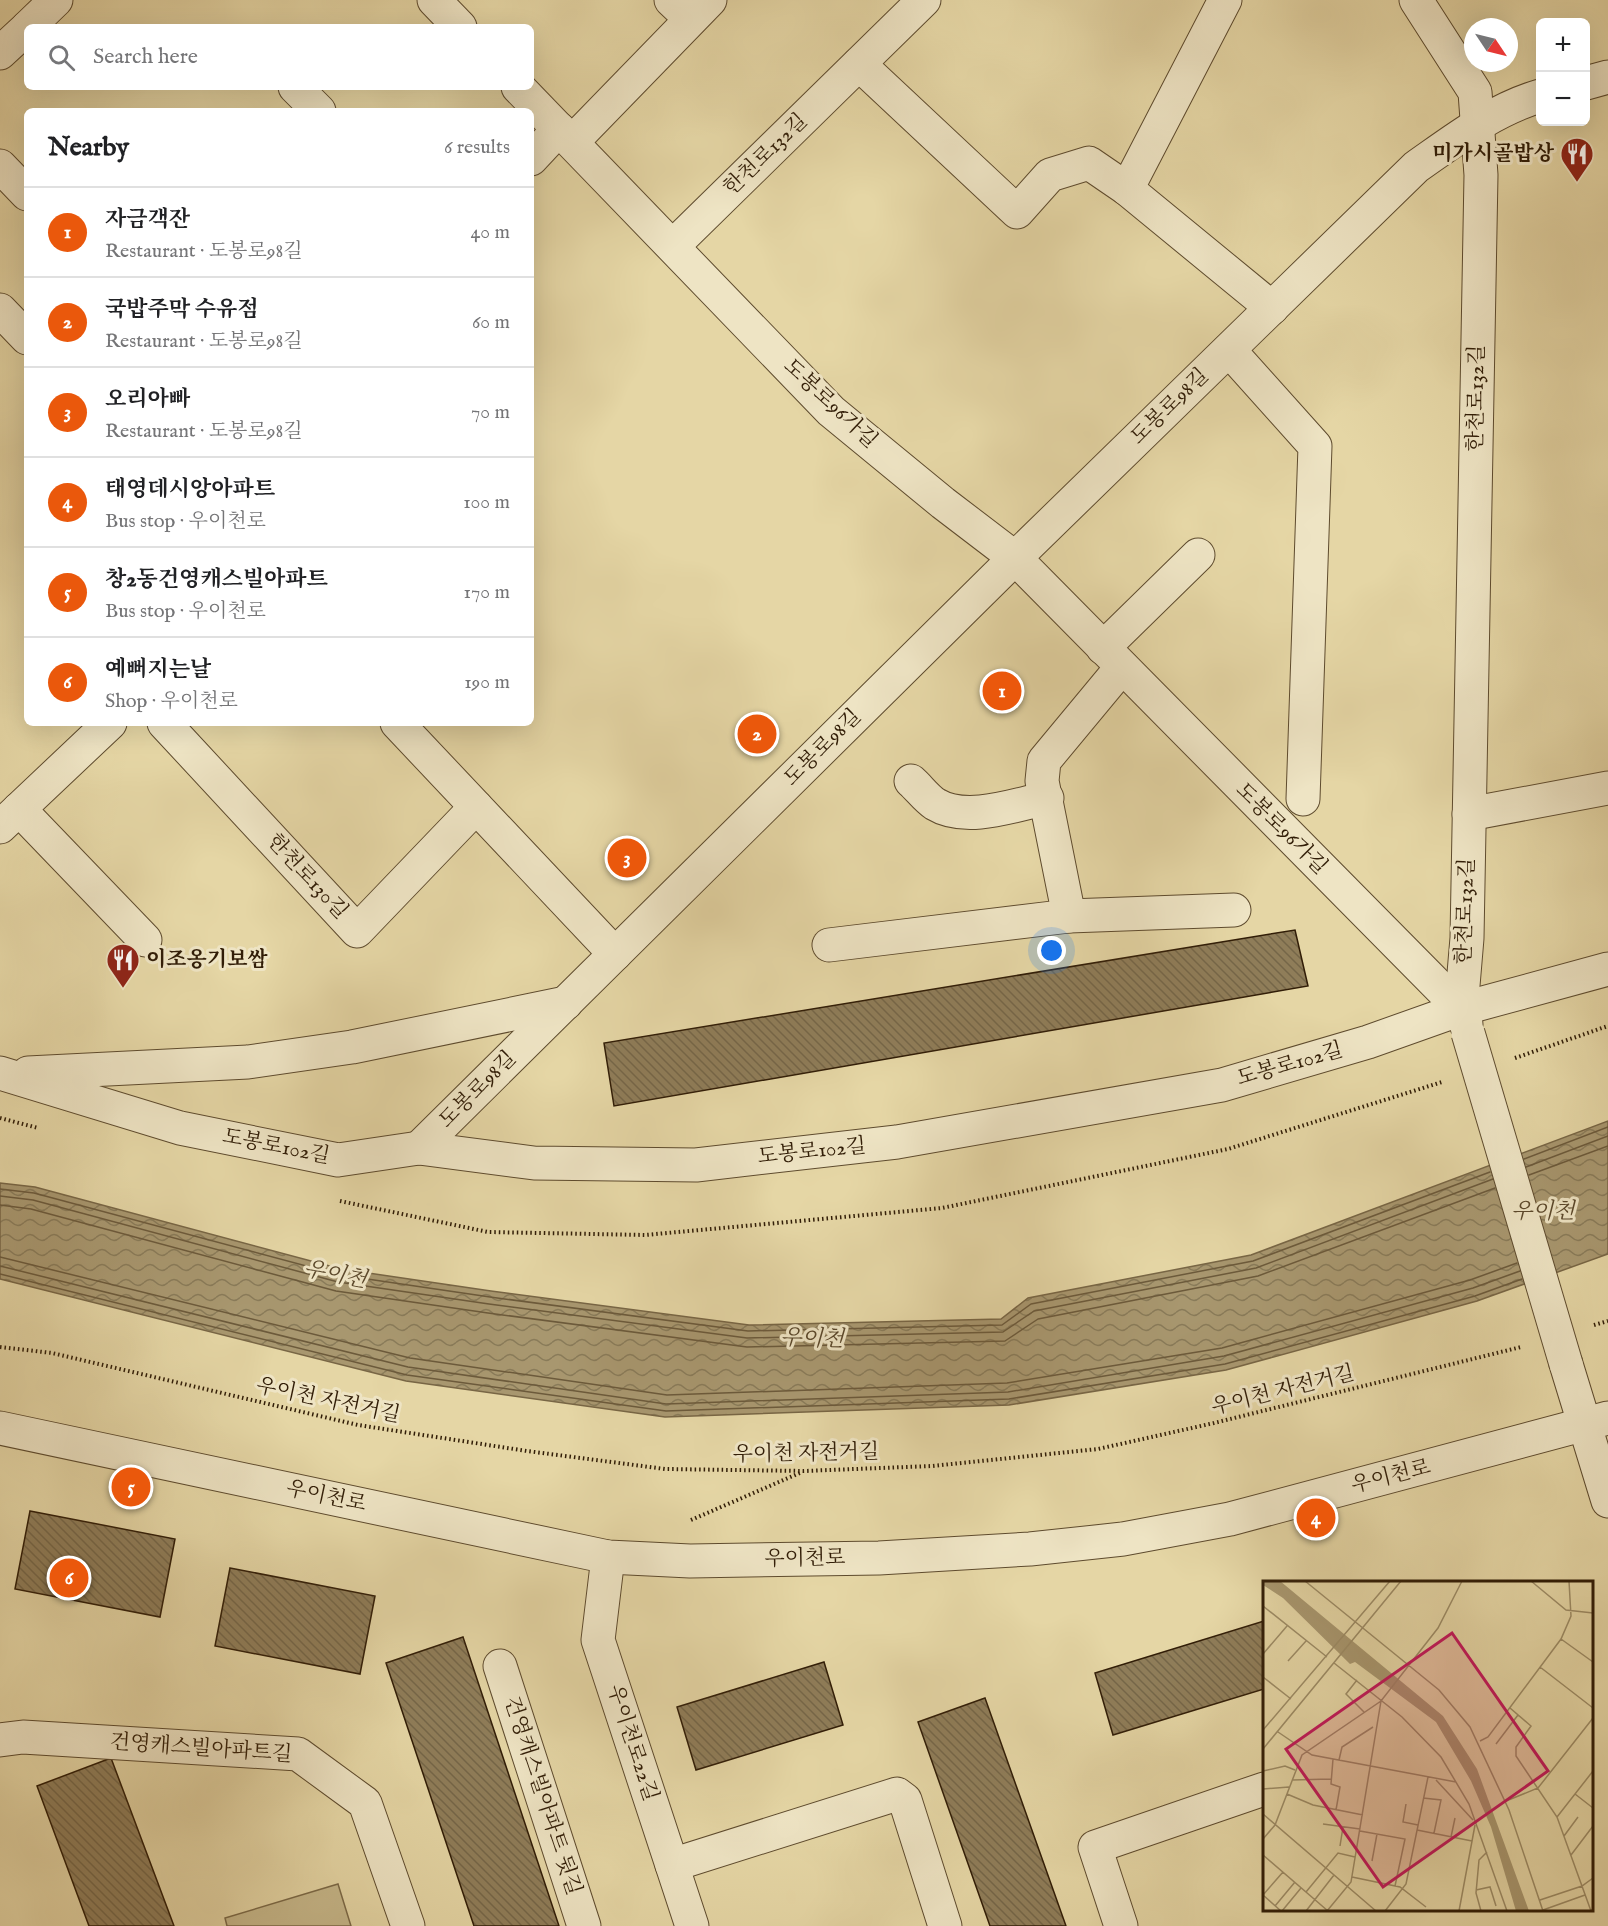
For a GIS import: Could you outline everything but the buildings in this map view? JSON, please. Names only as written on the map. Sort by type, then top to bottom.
[{"type":"street","points":[[30,24],[56,0]]},
{"type":"street","points":[[434,0],[457,24]]},
{"type":"street","name":"한천로132길","points":[[673,246],[924,0]]},
{"type":"street","points":[[1127,189],[1226,0]]},
{"type":"street","name":"한천로132길","points":[[1416,0],[1475,92],[1481,175],[1465,1021]]},
{"type":"street","points":[[534,157],[566,135],[690,6]]},
{"type":"street","points":[[0,53],[24,30]]},
{"type":"street","points":[[859,64],[1017,212],[1050,175],[1089,163],[1127,189],[1272,308]]},
{"type":"street","points":[[1590,82],[1608,77]]},
{"type":"street","points":[[298,90],[316,108]]},
{"type":"street","name":"도봉로96가길","points":[[521,90],[831,411],[1015,558],[1465,1021]]},
{"type":"street","name":"도봉로98길","points":[[419,1148],[1015,558],[1416,167],[1478,124],[1511,105],[1536,97]]},
{"type":"street","points":[[0,166],[24,191]]},
{"type":"street","points":[[0,310],[24,335]]},
{"type":"street","points":[[1229,350],[1315,446],[1303,798]]},
{"type":"street","points":[[1069,916],[1042,781],[1044,761],[1112,657],[1198,555]]},
{"type":"street","points":[[107,726],[9,818],[145,940]]},
{"type":"street","name":"한천로130길","points":[[168,726],[357,931],[476,807]]},
{"type":"street","points":[[400,726],[615,954]]},
{"type":"street","points":[[911,781],[936,804],[956,811],[992,810],[1047,798]]},
{"type":"street","points":[[1469,814],[1608,788]]},
{"type":"street","points":[[829,945],[1069,916],[1234,910]]},
{"type":"street","name":"도봉로102길","points":[[3,1072],[180,1128],[338,1160],[419,1148],[534,1163],[696,1165],[897,1142],[1222,1085],[1368,1042],[1465,1021],[1608,969]]},
{"type":"street","name":"도봉로102길","points":[[3,1072],[248,1062],[352,1047],[566,1003]]},
{"type":"street","points":[[1465,1021],[1566,1364],[1596,1421],[1608,1501]]},
{"type":"street","name":"우이천로","points":[[0,1428],[608,1557],[690,1561],[879,1558],[1030,1549],[1123,1539],[1230,1519],[1596,1421]]},
{"type":"street","name":"우이천로22길","points":[[608,1557],[598,1640],[692,1926]]},
{"type":"street","name":"건영캐스빌아파트 뒷길","points":[[500,1666],[584,1926]]},
{"type":"street","name":"건영캐스빌아파트길","points":[[0,1740],[23,1737],[298,1754],[366,1803],[408,1926]]},
{"type":"street","points":[[1121,1926],[1095,1847],[1263,1789]]},
{"type":"street","points":[[672,1865],[897,1794],[905,1800],[945,1926]]},
{"type":"path","points":[[1586,1327],[1608,1320]]},
{"type":"path","name":"우이천 자전거길","points":[[0,1347],[52,1353],[358,1425],[515,1450],[665,1469],[804,1471],[932,1466],[1098,1449],[1465,1363],[1532,1344]]},
{"type":"path","points":[[684,1523],[804,1471]]},
{"type":"shaded area","points":[[338,1884],[351,1926],[227,1926],[225,1918]]},
{"type":"water","name":"우이천","points":[[1608,1121],[1608,1254],[1477,1301],[1226,1370],[1009,1405],[665,1417],[406,1381],[0,1279],[0,1183],[35,1187],[341,1269],[491,1291],[749,1325],[1001,1319],[1028,1298],[1251,1255]]},
{"type":"place","name":"미가시골밥상","points":[[1577,183]]},
{"type":"place","name":"자금객잔","points":[[1002,691]]},
{"type":"place","name":"국밥주막 수유점","points":[[757,734]]},
{"type":"place","name":"오리아빠","points":[[627,858]]},
{"type":"place","name":"이조옹기보쌈","points":[[123,989]]},
{"type":"place","name":"창2동건영캐스빌아파트","points":[[131,1487]]},
{"type":"place","name":"태영데시앙아파트","points":[[1316,1518]]},
{"type":"place","name":"예뻐지는날","points":[[69,1578]]}]
